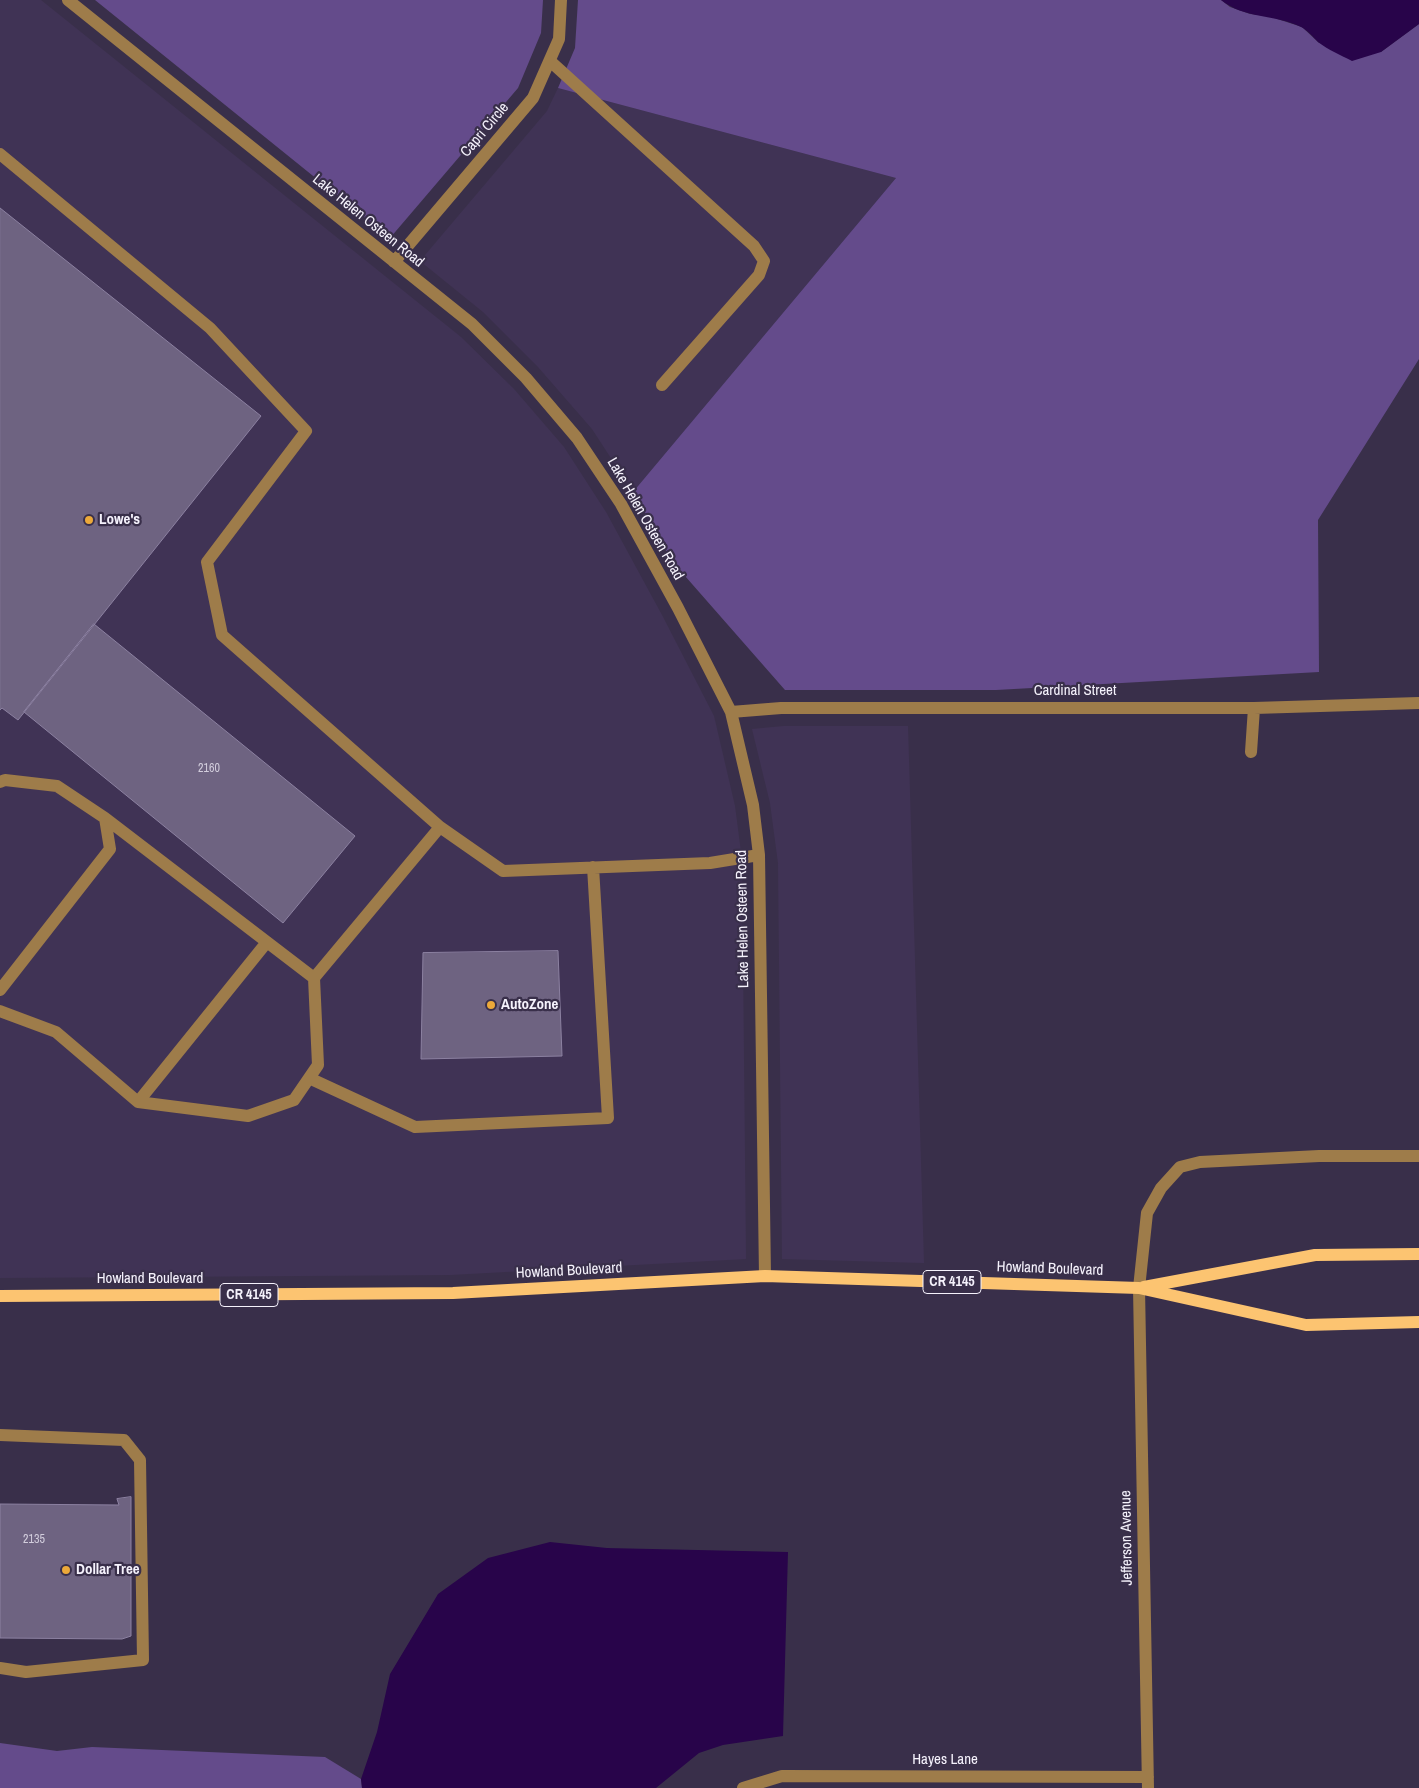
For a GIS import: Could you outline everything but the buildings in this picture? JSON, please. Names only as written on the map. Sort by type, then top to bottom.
[{"type":"main road","name":"Howland Boulevard","points":[[1139,1288],[1315,1255],[1419,1254]]},
{"type":"main road","name":"Howland Boulevard","points":[[0,1296],[453,1294],[765,1276],[1139,1288],[1306,1325],[1419,1322]]},
{"type":"street","name":"Lake Helen Osteen Road","points":[[68,0],[472,324],[526,378],[577,438],[621,504],[678,608],[731,712],[753,805],[759,855],[765,1276]]},
{"type":"street","name":"Capri Circle","points":[[394,262],[534,98],[559,39],[561,0]]},
{"type":"street","points":[[550,61],[754,246],[764,261],[759,275],[662,385]]},
{"type":"street","points":[[0,154],[210,328],[306,431],[207,562],[222,635],[440,827],[504,871],[710,863],[759,855]]},
{"type":"street","name":"Cardinal Street","points":[[731,712],[780,708],[1254,708],[1419,703]]},
{"type":"street","points":[[1251,752],[1254,708]]},
{"type":"street","points":[[0,782],[5,780],[57,786],[105,818],[314,978]]},
{"type":"street","points":[[0,990],[110,848],[105,818]]},
{"type":"street","points":[[0,1011],[56,1032],[138,1102],[248,1116],[294,1100],[318,1065],[314,978],[440,827]]},
{"type":"street","points":[[309,1078],[415,1127],[608,1118],[593,868]]},
{"type":"street","points":[[138,1102],[267,942]]},
{"type":"street","name":"Jefferson Avenue","points":[[1148,1782],[1139,1288],[1147,1213],[1161,1188],[1180,1167],[1200,1162],[1319,1156],[1419,1156]]},
{"type":"street","points":[[0,1435],[124,1440],[140,1460],[143,1660],[26,1672],[0,1668]]},
{"type":"street","name":"Hayes Lane","points":[[743,1788],[782,1776],[1148,1782]]},
{"type":"shaded area","points":[[0,0],[41,0],[461,337],[514,389],[564,447],[606,512],[714,716],[735,806],[742,860],[746,1259],[450,1275],[0,1278]]},
{"type":"shaded area","points":[[95,0],[543,0],[541,33],[518,88],[390,238]]},
{"type":"shaded area","points":[[578,0],[1221,0],[1230,7],[1250,14],[1268,16],[1302,27],[1319,43],[1381,52],[1419,24],[1419,359],[1318,520],[1319,672],[996,690],[785,690],[671,560],[633,492],[896,178],[558,88],[575,48]]},
{"type":"shaded area","points":[[1221,0],[1419,0],[1419,24],[1381,52],[1352,61],[1322,45],[1301,27],[1240,10]]},
{"type":"shaded area","points":[[558,88],[896,178],[633,492],[592,429],[538,367],[483,312],[420,261],[547,111]]},
{"type":"shaded area","points":[[784,726],[908,726],[924,1263],[782,1259],[778,863],[770,803],[752,729]]},
{"type":"shaded area","points":[[550,1542],[607,1548],[788,1552],[783,1736],[723,1745],[699,1753],[656,1788],[362,1788],[361,1779],[377,1732],[390,1674],[438,1594],[488,1558]]},
{"type":"shaded area","points":[[0,1743],[57,1751],[92,1747],[325,1757],[361,1779],[362,1788],[0,1788]]},
{"type":"place","name":"Lowe's","points":[[89,520]]},
{"type":"place","name":"AutoZone","points":[[491,1005]]},
{"type":"place","name":"Dollar Tree","points":[[66,1570]]}]
